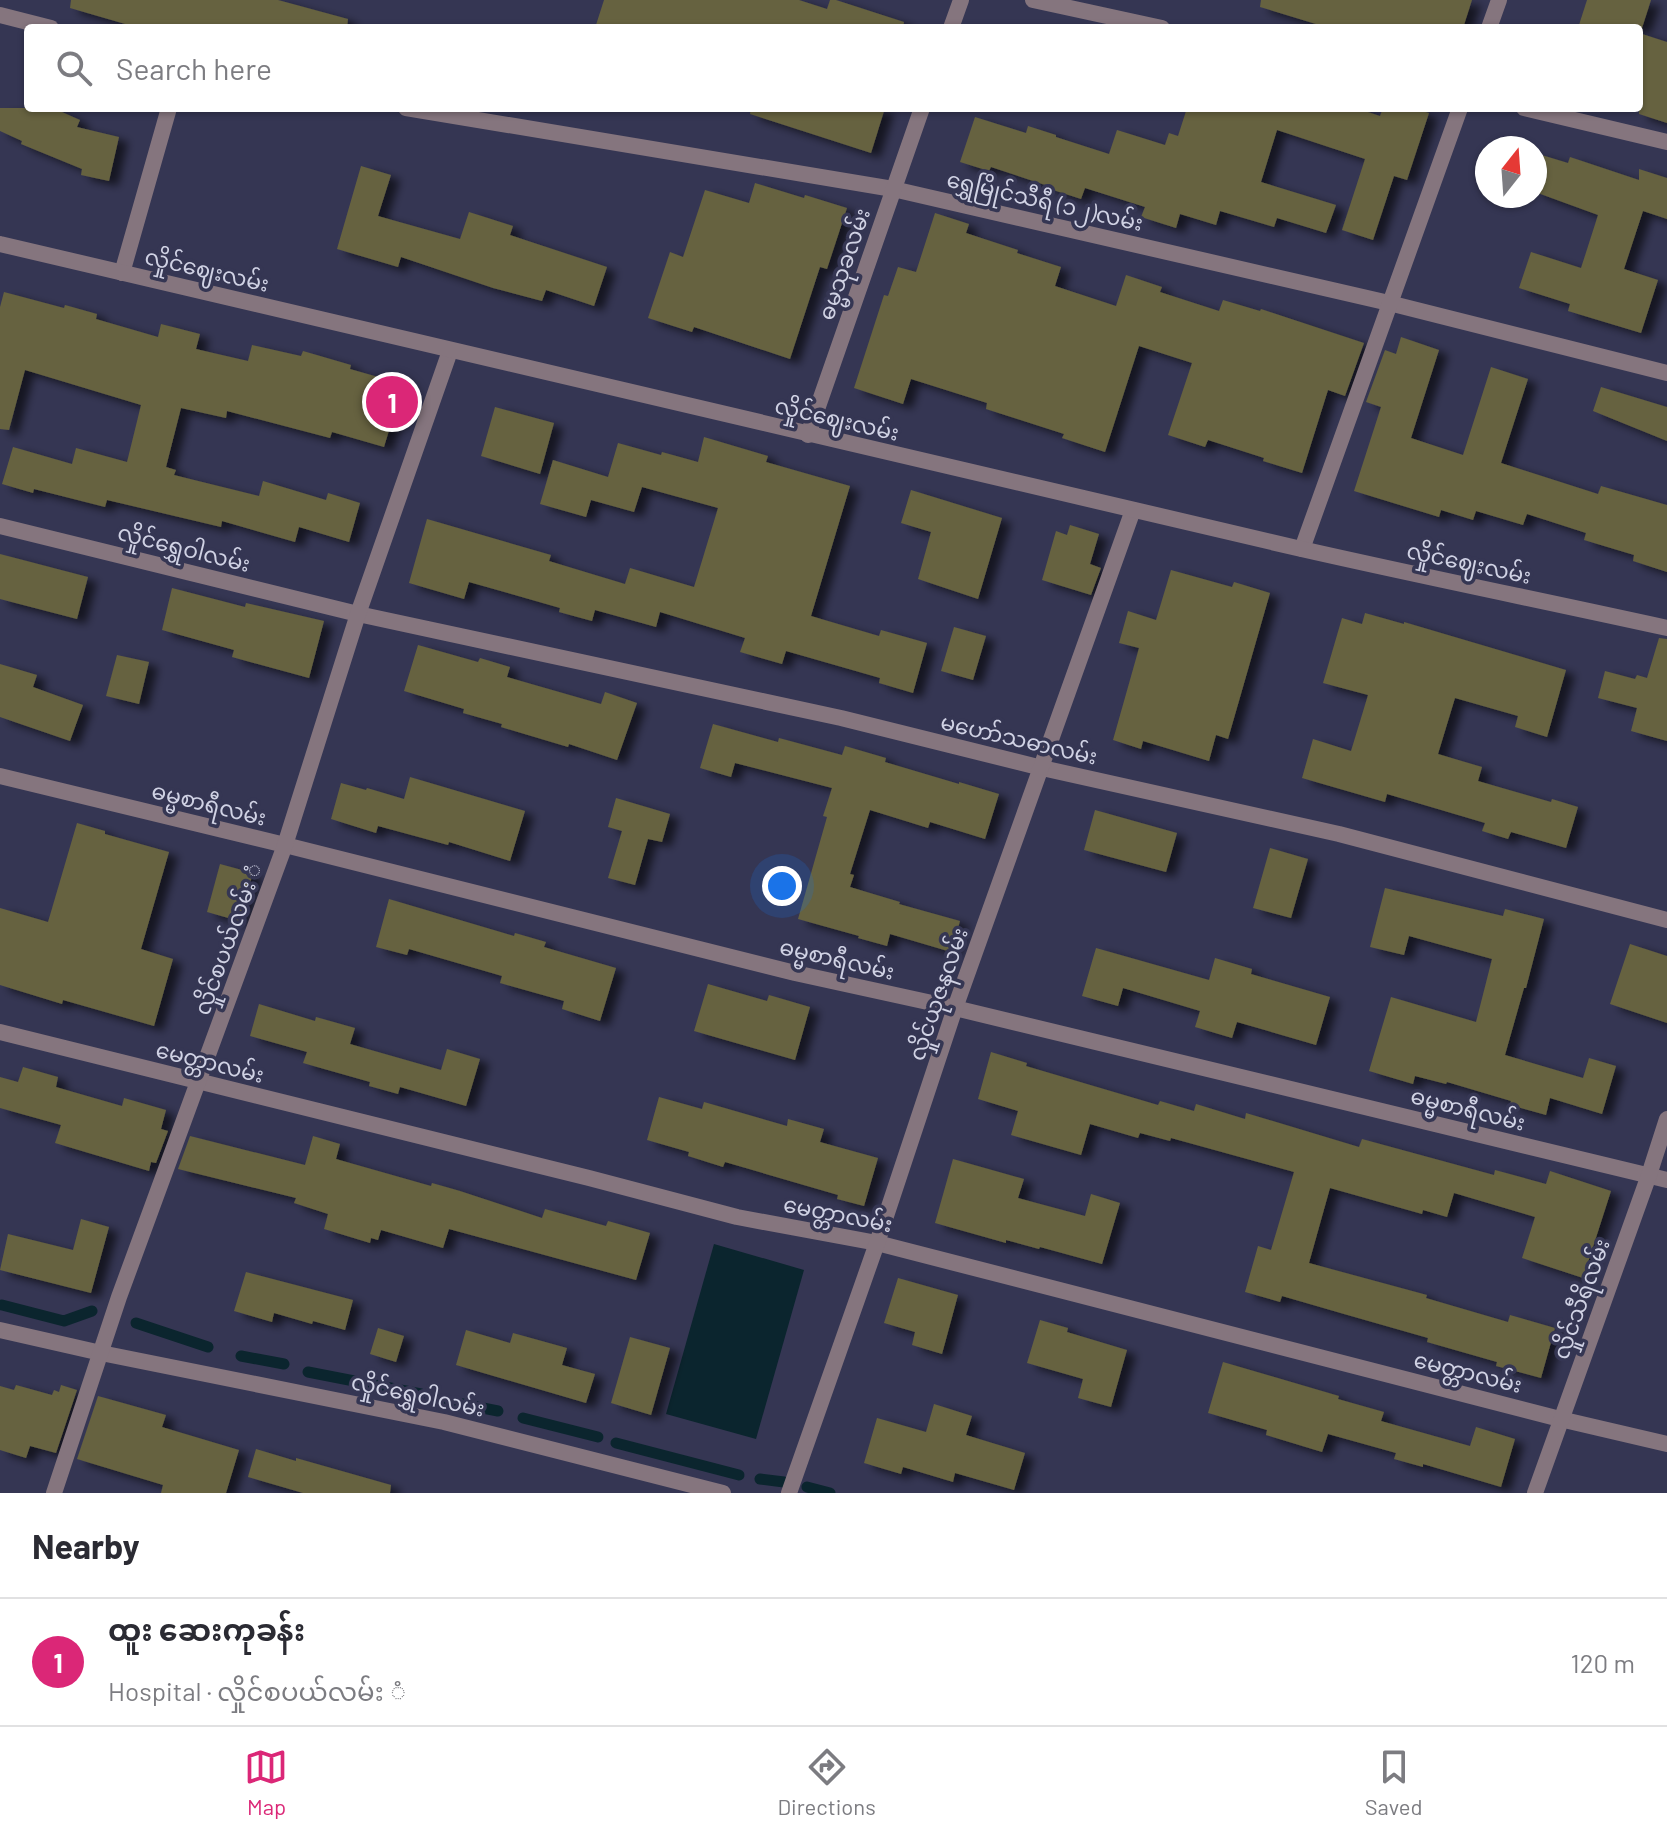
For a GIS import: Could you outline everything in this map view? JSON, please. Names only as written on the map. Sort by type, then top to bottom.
[{"type":"street","points":[[952,24],[961,0]]},
{"type":"street","points":[[1033,0],[1144,24]]},
{"type":"street","points":[[1490,24],[1499,0]]},
{"type":"street","points":[[0,15],[35,24]]},
{"type":"street","points":[[122,273],[168,112]]},
{"type":"street","name":"ရွှေမြိုင်သီရီ (၁၂)လမ်း","points":[[430,112],[893,189],[1389,303],[1667,373]]},
{"type":"street","name":"ဓမ္မသုခလမ်း","points":[[808,435],[921,112]]},
{"type":"street","points":[[1302,549],[1459,112]]},
{"type":"street","points":[[1541,112],[1667,142]]},
{"type":"street","name":"လှိုင်ဈေးလမ်း","points":[[0,244],[1302,549],[1667,628]]},
{"type":"street","name":"လှိုင်စပယ်လမ်း ံ","points":[[54,1493],[119,1297],[285,845],[358,614],[450,351]]},
{"type":"street","name":"လှိုင်ယုဇနလမ်း","points":[[789,1493],[955,1008],[1133,510]]},
{"type":"street","name":"လှိုင်ရွှေဝါလမ်း","points":[[0,526],[358,614]]},
{"type":"street","name":"မဟော်သဓာလမ်း","points":[[358,614],[841,718],[1042,768],[1339,834],[1667,920]]},
{"type":"street","name":"ဓမ္မစာရီလမ်း","points":[[0,776],[795,973],[955,1008],[1667,1180]]},
{"type":"street","name":"မေတ္တာလမ်း","points":[[0,1032],[737,1217],[877,1243],[1667,1444]]},
{"type":"street","name":"လှိုင်သီရိလမ်း","points":[[1535,1493],[1667,1119]]},
{"type":"street","name":"လှိုင်ရွှေဝါလမ်း","points":[[0,1330],[444,1422],[723,1493]]},
{"type":"water","points":[[714,1244],[804,1270],[756,1439],[666,1414]]},
{"type":"building","points":[[71,0],[278,0],[348,19],[347,24],[125,24],[70,8]]},
{"type":"building","points":[[604,0],[799,0],[827,9],[830,0],[836,0],[904,22],[904,24],[596,24]]},
{"type":"building","points":[[1261,0],[1472,0],[1464,24],[1316,24],[1260,7]]},
{"type":"building","points":[[1587,0],[1651,0],[1643,25],[1579,24]]},
{"type":"building","points":[[1643,34],[1667,42],[1667,123],[1639,114],[1643,112]]},
{"type":"building","points":[[0,108],[24,108],[24,112],[62,112],[80,120],[77,127],[119,137],[109,181],[81,175],[82,169],[21,144],[22,141],[0,131]]},
{"type":"building","points":[[750,112],[884,112],[871,153]]},
{"type":"building","points":[[1186,112],[1368,112],[1380,116],[1382,112],[1429,113],[1407,180],[1394,176],[1373,240],[1342,230],[1365,159],[1277,130],[1261,182],[1336,205],[1326,233],[1277,218],[1274,227],[1220,211],[1216,225],[1180,214],[1176,228],[1141,217],[1145,207],[1085,188],[1081,199],[991,167],[989,171],[960,162],[975,117],[1026,133],[1028,126],[1109,154],[1117,130],[1165,145],[1169,133],[1178,136]]},
{"type":"building","points":[[1547,157],[1568,163],[1570,157],[1639,180],[1639,169],[1667,178],[1667,219],[1643,211],[1624,269],[1658,280],[1641,333],[1568,311],[1570,304],[1519,288],[1531,252],[1581,268],[1598,215],[1547,196]]},
{"type":"building","points":[[361,166],[391,175],[378,216],[460,239],[469,212],[513,226],[510,235],[607,267],[594,306],[546,290],[542,301],[401,257],[398,267],[337,249]]},
{"type":"building","points":[[755,183],[847,208],[827,269],[820,267],[790,359],[694,327],[692,332],[648,318],[670,252],[683,257],[705,190],[749,203]]},
{"type":"building","points":[[935,213],[969,224],[966,233],[1061,267],[1055,286],[1116,306],[1126,275],[1162,287],[1160,292],[1219,311],[1223,300],[1261,309],[1364,343],[1345,396],[1328,390],[1302,473],[1208,440],[1205,447],[1168,435],[1192,363],[1139,346],[1105,452],[1062,438],[1064,434],[986,409],[987,403],[911,379],[903,404],[854,388],[884,295],[888,296],[898,267],[916,272]]},
{"type":"building","points":[[4,292],[97,314],[96,319],[158,337],[161,324],[200,334],[196,349],[248,361],[252,345],[301,356],[303,351],[403,384],[384,447],[332,432],[330,438],[227,411],[226,418],[181,408],[166,467],[176,470],[174,475],[259,496],[263,481],[326,500],[328,493],[360,503],[349,542],[299,527],[295,542],[222,521],[221,527],[107,500],[105,507],[2,484],[13,447],[72,464],[76,448],[127,462],[141,405],[25,370],[9,430],[0,429],[0,307]]},
{"type":"building","points":[[1401,337],[1439,350],[1411,438],[1463,455],[1491,367],[1528,379],[1501,463],[1598,494],[1601,486],[1667,505],[1667,572],[1633,561],[1634,555],[1584,540],[1586,533],[1527,514],[1523,525],[1476,511],[1473,520],[1441,510],[1439,517],[1354,491],[1381,407],[1366,402],[1385,350],[1396,354]]},
{"type":"building","points":[[1601,387],[1667,407],[1667,441],[1593,411]]},
{"type":"building","points":[[495,407],[554,423],[540,474],[481,456]]},
{"type":"building","points":[[704,437],[768,456],[766,462],[850,486],[811,616],[879,636],[881,630],[927,643],[913,693],[879,683],[880,678],[786,651],[782,664],[740,652],[745,638],[660,612],[656,627],[595,610],[592,621],[559,612],[560,608],[469,582],[464,599],[409,583],[427,519],[551,555],[549,561],[625,584],[630,568],[694,587],[718,508],[642,487],[634,512],[591,500],[586,517],[540,504],[553,460],[608,477],[618,443],[698,462]]},
{"type":"building","points":[[911,490],[1002,518],[978,599],[918,579],[931,532],[901,523]]},
{"type":"building","points":[[1070,525],[1099,534],[1090,564],[1101,568],[1091,595],[1042,580],[1056,531],[1067,535]]},
{"type":"building","points":[[0,554],[88,577],[77,619],[0,599]]},
{"type":"building","points":[[1171,570],[1232,587],[1234,582],[1270,593],[1228,739],[1216,735],[1209,761],[1143,741],[1141,749],[1113,740],[1139,648],[1119,643],[1128,611],[1156,620]]},
{"type":"building","points":[[172,588],[245,607],[246,603],[324,621],[309,678],[232,657],[234,650],[162,630]]},
{"type":"building","points":[[1365,613],[1566,670],[1547,737],[1515,727],[1518,716],[1455,698],[1438,754],[1482,767],[1478,781],[1578,807],[1566,848],[1511,832],[1508,839],[1482,831],[1485,823],[1387,794],[1385,802],[1302,778],[1313,739],[1351,751],[1368,695],[1323,683],[1342,618],[1362,624]]},
{"type":"building","points":[[954,627],[986,636],[973,680],[941,671]]},
{"type":"building","points":[[1659,638],[1667,639],[1667,741],[1631,731],[1637,708],[1598,698],[1605,671],[1635,679],[1637,675],[1647,678]]},
{"type":"building","points":[[418,645],[478,662],[480,658],[510,667],[507,677],[601,704],[605,692],[637,703],[617,760],[501,727],[502,724],[463,713],[464,709],[404,691]]},
{"type":"building","points":[[117,655],[149,662],[139,704],[106,696]]},
{"type":"building","points":[[0,664],[37,675],[33,687],[83,705],[70,741],[0,717]]},
{"type":"building","points":[[713,724],[842,755],[845,746],[886,758],[885,762],[999,794],[985,839],[930,822],[928,828],[870,810],[850,874],[854,875],[850,887],[960,921],[951,952],[890,934],[887,946],[798,919],[827,817],[823,816],[832,788],[735,763],[731,777],[700,768]]},
{"type":"building","points":[[410,777],[525,811],[510,861],[449,842],[448,845],[378,826],[376,833],[331,819],[341,783],[404,799]]},
{"type":"building","points":[[616,798],[670,814],[662,842],[648,839],[635,885],[608,878],[622,831],[608,827]]},
{"type":"building","points":[[1095,810],[1177,833],[1166,872],[1084,850]]},
{"type":"building","points":[[77,823],[169,852],[141,949],[173,959],[154,1026],[63,1000],[62,1004],[0,985],[0,908],[48,922]]},
{"type":"building","points":[[1270,848],[1308,859],[1291,918],[1253,908]]},
{"type":"building","points":[[220,864],[253,873],[239,921],[207,912]]},
{"type":"building","points":[[1385,888],[1503,916],[1505,909],[1544,919],[1505,1055],[1583,1078],[1589,1058],[1616,1066],[1602,1114],[1550,1098],[1546,1115],[1447,1082],[1415,1076],[1413,1084],[1369,1071],[1391,997],[1476,1022],[1492,959],[1409,936],[1404,955],[1370,947]]},
{"type":"building","points":[[389,899],[514,936],[515,933],[546,942],[544,947],[616,968],[600,1021],[562,1009],[564,1001],[500,983],[502,976],[409,949],[407,955],[376,947]]},
{"type":"building","points":[[1630,944],[1667,956],[1667,1023],[1610,1004]]},
{"type":"building","points":[[1096,948],[1209,980],[1215,958],[1252,969],[1251,974],[1330,997],[1316,1045],[1237,1022],[1232,1038],[1195,1027],[1200,1011],[1123,988],[1118,1006],[1082,996]]},
{"type":"building","points":[[708,984],[767,1001],[769,995],[810,1007],[795,1060],[694,1031]]},
{"type":"building","points":[[259,1004],[315,1021],[316,1017],[355,1028],[350,1044],[441,1070],[447,1049],[480,1059],[466,1106],[400,1087],[398,1094],[369,1086],[370,1082],[303,1063],[307,1052],[250,1036]]},
{"type":"building","points":[[991,1052],[1027,1063],[1026,1066],[1158,1105],[1160,1101],[1194,1111],[1196,1104],[1245,1119],[1246,1113],[1359,1147],[1362,1139],[1494,1175],[1495,1170],[1546,1184],[1550,1171],[1611,1191],[1583,1278],[1522,1258],[1535,1217],[1454,1193],[1447,1217],[1423,1210],[1422,1214],[1330,1188],[1309,1263],[1427,1295],[1426,1298],[1508,1322],[1510,1315],[1555,1328],[1541,1378],[1427,1342],[1428,1338],[1282,1296],[1280,1302],[1245,1292],[1258,1246],[1271,1250],[1294,1172],[1171,1138],[1170,1141],[1140,1133],[1138,1138],[1090,1124],[1081,1155],[1011,1135],[1018,1111],[978,1099]]},
{"type":"building","points":[[23,1067],[58,1077],[56,1087],[122,1106],[124,1098],[166,1110],[161,1129],[168,1131],[156,1163],[151,1162],[149,1171],[55,1143],[61,1125],[0,1108],[0,1077],[18,1082]]},
{"type":"building","points":[[659,1097],[702,1109],[704,1102],[787,1126],[788,1119],[824,1129],[820,1142],[878,1158],[864,1206],[837,1199],[838,1195],[725,1162],[723,1167],[688,1156],[689,1152],[647,1140]]},
{"type":"building","points":[[190,1136],[305,1165],[313,1136],[340,1144],[336,1159],[431,1186],[432,1183],[460,1191],[542,1218],[545,1209],[606,1226],[608,1221],[650,1233],[636,1280],[449,1229],[443,1248],[381,1230],[378,1240],[371,1238],[370,1243],[324,1229],[328,1214],[294,1203],[296,1198],[178,1169]]},
{"type":"building","points":[[953,1159],[1024,1179],[1018,1198],[1085,1216],[1091,1194],[1120,1203],[1102,1264],[1040,1247],[1006,1240],[1006,1243],[935,1223]]},
{"type":"building","points":[[81,1219],[109,1227],[91,1293],[0,1270],[8,1234],[73,1250]]},
{"type":"building","points":[[246,1272],[353,1300],[345,1330],[274,1313],[272,1322],[234,1311]]},
{"type":"building","points":[[898,1278],[958,1295],[942,1354],[912,1345],[915,1332],[884,1323]]},
{"type":"building","points":[[1040,1320],[1068,1328],[1067,1332],[1127,1350],[1111,1407],[1078,1398],[1083,1379],[1027,1363]]},
{"type":"building","points":[[378,1328],[404,1336],[396,1362],[370,1354]]},
{"type":"building","points":[[466,1330],[510,1343],[513,1333],[567,1348],[562,1365],[595,1374],[586,1403],[456,1365]]},
{"type":"building","points":[[630,1337],[670,1348],[651,1415],[611,1403]]},
{"type":"building","points":[[1223,1362],[1339,1396],[1338,1399],[1384,1412],[1381,1421],[1470,1446],[1476,1427],[1515,1439],[1501,1487],[1423,1464],[1423,1467],[1394,1459],[1396,1453],[1328,1434],[1322,1452],[1266,1435],[1267,1430],[1208,1413]]},
{"type":"building","points":[[16,1385],[52,1395],[54,1390],[59,1392],[61,1385],[77,1390],[56,1453],[30,1446],[26,1458],[0,1450],[0,1386],[14,1390]]},
{"type":"building","points":[[98,1396],[166,1415],[162,1427],[239,1450],[226,1493],[161,1493],[163,1485],[77,1459]]},
{"type":"building","points":[[934,1404],[972,1416],[966,1435],[1025,1453],[1014,1490],[955,1473],[953,1482],[903,1467],[901,1474],[864,1463],[877,1418],[926,1432]]},
{"type":"building","points":[[256,1449],[391,1485],[390,1493],[303,1493],[248,1477]]},
{"type":"waterway","points":[[2,1305],[64,1321],[92,1311]]},
{"type":"waterway","points":[[136,1323],[208,1347]]},
{"type":"waterway","points":[[241,1356],[284,1364]]},
{"type":"waterway","points":[[308,1372],[421,1394]]},
{"type":"waterway","points":[[447,1401],[498,1411]]},
{"type":"waterway","points":[[523,1418],[598,1437]]},
{"type":"waterway","points":[[616,1443],[739,1475]]},
{"type":"waterway","points":[[760,1479],[784,1482]]},
{"type":"waterway","points":[[807,1487],[830,1493]]},
{"type":"place","name":"ထူး ဆေးကုခန်း","points":[[392,402]]}]
